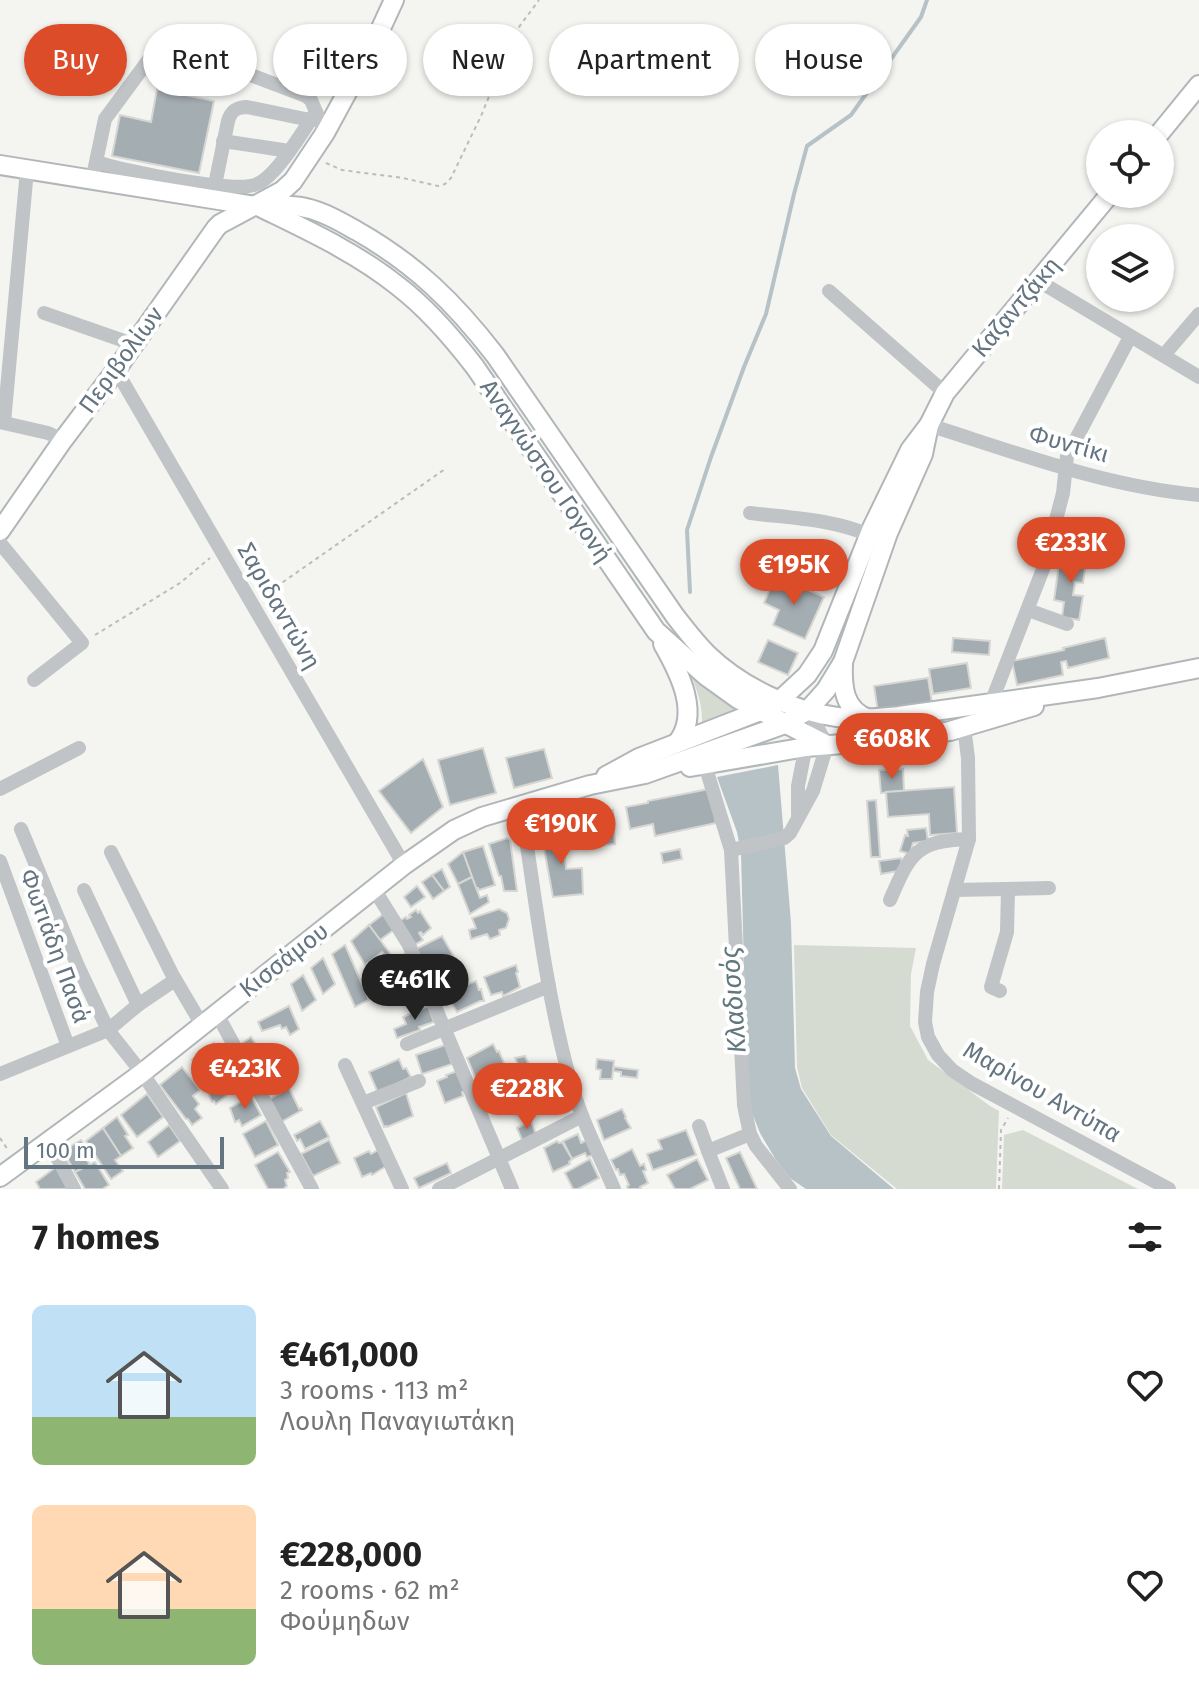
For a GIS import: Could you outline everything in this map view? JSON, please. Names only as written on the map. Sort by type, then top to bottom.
[{"type":"main road","name":"Περιβολίων","points":[[2,524],[216,228],[287,186],[311,155],[376,39],[394,0]]},
{"type":"main road","points":[[1170,120],[1199,85]]},
{"type":"main road","name":"Αναγνώστου Γογονή","points":[[0,165],[27,170],[94,172],[256,206],[309,208],[378,243],[409,265],[470,323],[675,616],[718,664],[779,701],[839,718],[869,719],[992,710]]},
{"type":"main road","name":"Αναγνώστου Γογονή","points":[[256,206],[365,262],[398,286],[445,330],[475,367],[656,631],[706,676],[740,700],[785,724],[806,741]]},
{"type":"main road","name":"Καζαντζάκη","points":[[779,701],[807,675],[823,651],[869,535],[910,450],[929,425],[945,393],[1098,208]]},
{"type":"main road","name":"Καζαντζάκη","points":[[808,710],[826,690],[843,662],[888,533],[923,454],[929,425]]},
{"type":"main road","points":[[656,631],[685,692],[687,727],[677,743]]},
{"type":"main road","points":[[843,662],[846,699],[854,711],[869,719]]},
{"type":"main road","points":[[645,774],[705,765],[806,741],[827,745],[903,739],[964,727],[992,710],[1199,668]]},
{"type":"main road","name":"Κισσάμου","points":[[590,785],[639,758],[779,701]]},
{"type":"main road","name":"Κισσάμου","points":[[0,1177],[142,1073],[443,836],[466,823],[521,806],[590,785],[645,774],[785,724],[808,710]]},
{"type":"street","points":[[313,116],[268,177],[257,185],[229,188],[116,168],[94,172],[105,119],[150,58],[172,48],[188,51],[306,96],[311,100],[313,116],[325,133]]},
{"type":"street","points":[[215,185],[232,111],[242,107],[313,116]]},
{"type":"street","points":[[223,141],[289,151]]},
{"type":"street","points":[[27,170],[6,327],[2,422],[48,433],[63,440]]},
{"type":"street","points":[[1037,280],[1199,377]]},
{"type":"street","points":[[829,291],[945,393]]},
{"type":"street","points":[[44,313],[133,344]]},
{"type":"street","points":[[1164,355],[1199,314]]},
{"type":"street","points":[[992,710],[1043,569],[1059,508],[1067,456],[1130,337]]},
{"type":"street","name":"Σαριδαντώνη","points":[[116,370],[404,865]]},
{"type":"street","name":"Φυντίκι","points":[[929,425],[1066,468],[1166,492],[1199,495]]},
{"type":"street","points":[[750,513],[829,522],[869,535]]},
{"type":"street","points":[[0,543],[82,643],[34,680]]},
{"type":"street","points":[[1028,610],[1067,624]]},
{"type":"street","points":[[798,819],[798,786],[808,710]]},
{"type":"street","points":[[735,849],[784,838],[790,833],[813,791],[827,745],[808,710]]},
{"type":"street","name":"Μαρίνου Αντύπα","points":[[964,727],[968,758],[969,839],[927,992],[925,1022],[928,1037],[938,1055],[952,1070],[971,1083],[1169,1189]]},
{"type":"street","points":[[2,788],[79,748]]},
{"type":"street","points":[[705,765],[735,849],[744,1105],[750,1134],[790,1189]]},
{"type":"street","points":[[521,806],[549,986],[569,1078],[614,1189]]},
{"type":"street","points":[[21,829],[108,1030],[142,1073],[222,1189]]},
{"type":"street","points":[[890,900],[907,862],[916,853],[942,841],[969,839]]},
{"type":"street","points":[[111,852],[175,980],[209,1020],[312,1189]]},
{"type":"street","name":"Φωτιάδη Πασά","points":[[0,861],[68,1046]]},
{"type":"street","points":[[954,890],[1049,888]]},
{"type":"street","points":[[374,889],[409,945],[512,1189]]},
{"type":"street","points":[[1000,991],[991,987],[1007,932],[1008,889]]},
{"type":"street","points":[[84,890],[138,1005]]},
{"type":"street","points":[[0,1074],[108,1030],[175,980]]},
{"type":"street","points":[[407,1044],[549,986]]},
{"type":"street","points":[[345,1065],[402,1189]]},
{"type":"street","points":[[363,1103],[419,1081]]},
{"type":"street","points":[[439,1189],[582,1116]]},
{"type":"street","points":[[699,1126],[723,1189]]},
{"type":"street","points":[[708,1151],[750,1134]]},
{"type":"street","points":[[49,1142],[74,1189]]},
{"type":"path","points":[[311,155],[342,170],[393,176],[438,186],[445,184],[451,178],[481,116],[516,31],[539,0]]},
{"type":"path","points":[[252,604],[445,469]]},
{"type":"path","points":[[82,643],[180,583],[220,549]]},
{"type":"path","points":[[999,1189],[1001,1130],[1015,1107]]},
{"type":"shaded area","points":[[692,672],[737,712],[702,726],[701,706],[690,674]]},
{"type":"shaded area","points":[[778,765],[791,923],[795,1068],[801,1089],[831,1136],[894,1189],[806,1189],[790,1178],[776,1160],[751,1110],[747,1082],[741,853],[737,832],[717,777]]},
{"type":"shaded area","points":[[794,945],[916,948],[911,974],[910,1026],[928,1060],[999,1111],[996,1189],[897,1189],[831,1135],[802,1088],[797,1067]]},
{"type":"shaded area","points":[[1023,1130],[1138,1189],[1002,1189],[1004,1135]]},
{"type":"building","points":[[156,96],[190,96],[214,101],[199,173],[112,156],[120,115],[151,122]]},
{"type":"building","points":[[1068,552],[1087,555],[1083,583],[1075,582],[1073,595],[1083,596],[1079,620],[1062,617],[1064,602],[1054,600],[1059,564],[1066,565]]},
{"type":"building","points":[[774,579],[790,586],[791,582],[824,597],[805,639],[773,625],[779,610],[764,603]]},
{"type":"building","points":[[953,638],[990,641],[989,655],[952,652]]},
{"type":"building","points":[[1105,638],[1109,658],[1068,668],[1066,661],[1061,662],[1063,675],[1017,685],[1012,661]]},
{"type":"building","points":[[768,640],[798,653],[788,675],[758,662]]},
{"type":"building","points":[[967,663],[971,688],[933,694],[929,669]]},
{"type":"building","points":[[928,678],[932,703],[878,712],[874,686]]},
{"type":"building","points":[[483,748],[496,793],[450,805],[438,760]]},
{"type":"building","points":[[544,749],[552,778],[514,788],[506,758]]},
{"type":"building","points":[[423,759],[443,807],[411,833],[379,791]]},
{"type":"building","points":[[903,769],[904,791],[881,793],[879,770]]},
{"type":"building","points":[[954,787],[957,833],[930,835],[929,814],[888,817],[886,792]]},
{"type":"building","points":[[709,789],[716,823],[655,836],[653,824],[630,829],[626,807]]},
{"type":"building","points":[[876,800],[880,857],[871,857],[867,801]]},
{"type":"building","points":[[613,810],[615,844],[593,846],[590,814]]},
{"type":"building","points":[[562,827],[566,869],[582,868],[583,894],[553,897],[541,832]]},
{"type":"building","points":[[926,828],[928,841],[913,843],[910,854],[900,851],[905,835],[908,836],[907,830]]},
{"type":"building","points":[[507,838],[510,840],[517,891],[504,891],[489,844]]},
{"type":"building","points":[[483,846],[495,885],[479,890],[463,852]]},
{"type":"building","points":[[680,849],[682,859],[663,863],[661,853]]},
{"type":"building","points":[[463,852],[472,877],[458,884],[448,864]]},
{"type":"building","points":[[901,858],[903,870],[881,874],[879,861]]},
{"type":"building","points":[[442,869],[450,887],[444,891],[432,875]]},
{"type":"building","points":[[432,875],[444,891],[433,899],[422,882]]},
{"type":"building","points":[[472,877],[480,898],[487,895],[489,902],[470,914],[458,884]]},
{"type":"building","points":[[417,886],[425,897],[411,907],[404,897]]},
{"type":"building","points":[[499,909],[507,913],[509,919],[506,928],[499,930],[500,935],[490,939],[487,934],[471,939],[469,930],[476,928],[472,918]]},
{"type":"building","points":[[416,910],[418,913],[420,911],[431,928],[423,935],[419,933],[423,940],[414,945],[398,922],[411,917],[409,915]]},
{"type":"building","points":[[385,913],[395,929],[380,940],[369,925]]},
{"type":"building","points":[[369,925],[392,956],[388,959],[382,952],[365,965],[351,941]]},
{"type":"building","points":[[442,936],[453,955],[425,971],[414,950]]},
{"type":"building","points":[[345,945],[369,1000],[355,1007],[332,954]]},
{"type":"building","points":[[408,952],[419,973],[403,985],[389,962]]},
{"type":"building","points":[[323,958],[335,984],[323,994],[311,968]]},
{"type":"building","points":[[449,965],[457,966],[464,983],[439,995],[429,974]]},
{"type":"building","points":[[516,965],[520,987],[503,996],[502,992],[491,995],[484,977]]},
{"type":"building","points":[[303,975],[316,1000],[302,1011],[291,984]]},
{"type":"building","points":[[420,980],[429,1000],[418,1007],[414,1007],[411,1000],[399,1005],[392,990],[401,986],[403,989]]},
{"type":"building","points":[[476,981],[484,1001],[457,1012],[451,1002],[450,991]]},
{"type":"building","points":[[289,1006],[299,1029],[290,1035],[286,1027],[282,1029],[280,1025],[262,1031],[258,1022]]},
{"type":"building","points":[[428,1006],[434,1022],[397,1038],[394,1029],[406,1024],[403,1017]]},
{"type":"building","points":[[251,1037],[271,1068],[257,1077],[238,1046]]},
{"type":"building","points":[[214,1043],[221,1053],[215,1058],[226,1071],[230,1067],[242,1083],[216,1104],[205,1086],[209,1083],[192,1060]]},
{"type":"building","points":[[493,1044],[506,1068],[497,1072],[500,1082],[479,1087],[467,1058]]},
{"type":"building","points":[[445,1045],[452,1064],[422,1074],[416,1055]]},
{"type":"building","points":[[525,1056],[534,1076],[525,1080],[515,1058]]},
{"type":"building","points":[[399,1059],[411,1077],[378,1093],[369,1072]]},
{"type":"building","points":[[597,1059],[614,1061],[612,1079],[600,1079],[601,1070],[596,1069]]},
{"type":"building","points":[[274,1066],[283,1082],[266,1092],[257,1076]]},
{"type":"building","points":[[182,1067],[200,1090],[193,1096],[199,1104],[195,1109],[202,1118],[192,1125],[160,1085]]},
{"type":"building","points":[[614,1067],[638,1070],[637,1078],[621,1076],[621,1072],[613,1071]]},
{"type":"building","points":[[460,1070],[467,1090],[462,1092],[463,1096],[445,1103],[437,1081]]},
{"type":"building","points":[[289,1088],[302,1110],[281,1122],[268,1100]]},
{"type":"building","points":[[406,1093],[413,1116],[384,1127],[376,1107]]},
{"type":"building","points":[[147,1094],[163,1117],[137,1137],[121,1115]]},
{"type":"building","points":[[251,1096],[261,1115],[242,1126],[239,1120],[235,1122],[230,1108]]},
{"type":"building","points":[[622,1109],[631,1128],[604,1140],[597,1120]]},
{"type":"building","points":[[117,1117],[133,1148],[121,1156],[103,1128]]},
{"type":"building","points":[[266,1121],[278,1145],[255,1157],[243,1134]]},
{"type":"building","points":[[320,1121],[329,1137],[305,1149],[294,1135]]},
{"type":"building","points":[[531,1121],[536,1135],[522,1140],[517,1128]]},
{"type":"building","points":[[169,1125],[180,1141],[158,1157],[148,1142]]},
{"type":"building","points":[[103,1128],[121,1156],[115,1160],[123,1171],[111,1179],[86,1141]]},
{"type":"building","points":[[686,1130],[696,1155],[653,1170],[647,1154],[662,1149],[658,1140]]},
{"type":"building","points":[[578,1134],[581,1143],[587,1140],[593,1155],[587,1157],[585,1153],[572,1159],[563,1141]]},
{"type":"building","points":[[81,1140],[88,1150],[83,1154],[90,1165],[75,1172],[63,1151]]},
{"type":"building","points":[[329,1140],[340,1163],[313,1176],[301,1154]]},
{"type":"building","points":[[557,1141],[562,1142],[572,1159],[570,1164],[553,1172],[544,1148]]},
{"type":"building","points":[[380,1149],[388,1165],[362,1177],[354,1158]]},
{"type":"building","points":[[632,1149],[640,1166],[644,1164],[646,1170],[643,1171],[648,1183],[641,1189],[628,1189],[624,1174],[620,1175],[611,1160]]},
{"type":"building","points":[[278,1152],[290,1172],[285,1180],[287,1186],[268,1189],[255,1165]]},
{"type":"building","points":[[740,1152],[757,1189],[740,1189],[726,1158]]},
{"type":"building","points":[[590,1159],[599,1178],[573,1189],[565,1173]]},
{"type":"building","points":[[697,1159],[708,1180],[690,1189],[675,1189],[667,1175]]},
{"type":"building","points":[[95,1162],[109,1185],[102,1189],[85,1189],[75,1172]]},
{"type":"building","points":[[447,1163],[451,1173],[419,1188],[414,1178]]},
{"type":"building","points":[[56,1167],[69,1189],[40,1189],[36,1182]]},
{"type":"waterway","points":[[690,592],[687,530],[711,457],[766,314],[807,146],[851,115],[921,17],[927,0]]},
{"type":"water label","name":"Κλαδισός","points":[[733,1000]]}]
